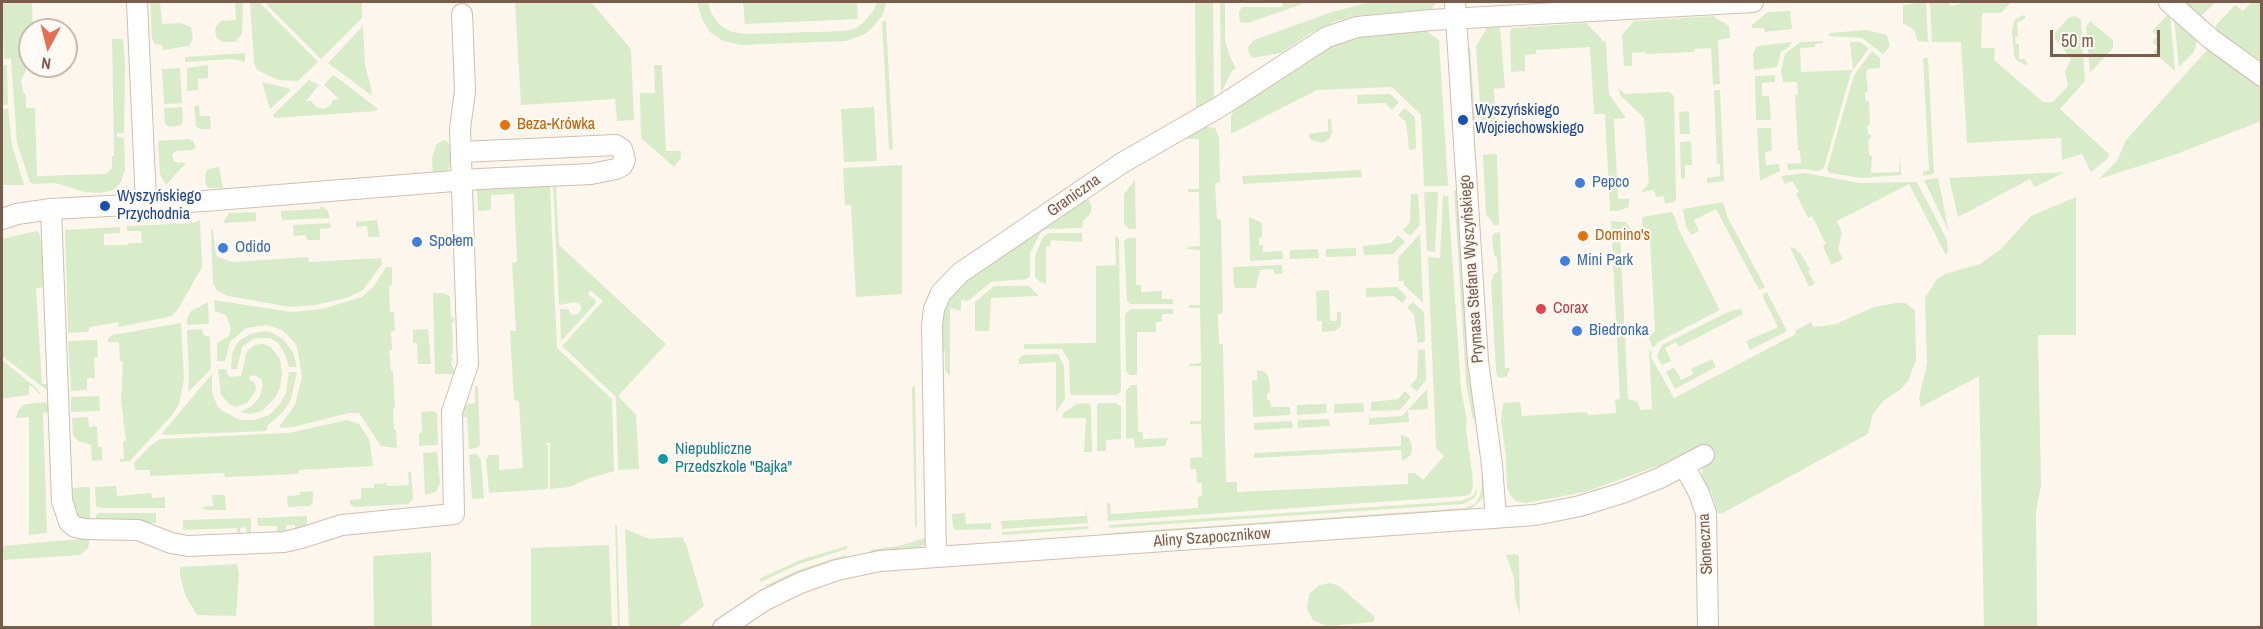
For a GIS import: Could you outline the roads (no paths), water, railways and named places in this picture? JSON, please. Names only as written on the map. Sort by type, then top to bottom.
[{"type":"street","points":[[137,2],[146,203]]},
{"type":"street","points":[[1456,10],[1753,2]]},
{"type":"street","points":[[2169,2],[2211,39],[2262,76]]},
{"type":"street","name":"Prymasa Stefana Wyszyńskiego","points":[[1456,10],[1478,361],[1492,465],[1496,518]]},
{"type":"street","name":"Graniczna","points":[[936,557],[932,326],[934,309],[948,283],[1122,163],[1221,106],[1327,37],[1357,27],[1456,10]]},
{"type":"street","points":[[51,209],[62,501],[64,514],[75,527],[138,530],[171,543],[188,546],[292,540],[342,525],[454,514],[452,412],[468,364],[460,182],[460,129],[465,91],[462,14]]},
{"type":"street","points":[[2,219],[16,214],[51,209],[591,174],[616,169],[622,166],[625,160],[622,149],[616,145],[461,152]]},
{"type":"street","points":[[2,203],[51,209]]},
{"type":"street","name":"Aliny Szapocznikow","points":[[723,627],[773,595],[837,570],[880,561],[1535,515],[1580,506],[1631,490],[1704,455]]},
{"type":"street","name":"Słoneczna","points":[[1684,466],[1699,493],[1706,513],[1708,627]]},
{"type":"place","name":"Wyszyńskiego Wojciechowskiego","points":[[1463,120]]},
{"type":"place","name":"Beza-Krówka","points":[[505,125]]},
{"type":"place","name":"Pepco","points":[[1580,183]]},
{"type":"place","name":"Wyszyńskiego Przychodnia","points":[[105,206]]},
{"type":"place","name":"Domino's","points":[[1583,236]]},
{"type":"place","name":"Społem","points":[[417,242]]},
{"type":"place","name":"Odido","points":[[223,248]]},
{"type":"place","name":"Mini Park","points":[[1565,261]]},
{"type":"place","name":"Corax","points":[[1541,309]]},
{"type":"place","name":"Biedronka","points":[[1577,331]]},
{"type":"place","name":"Niepubliczne Przedszkole \"Bajka\"","points":[[663,459]]}]
